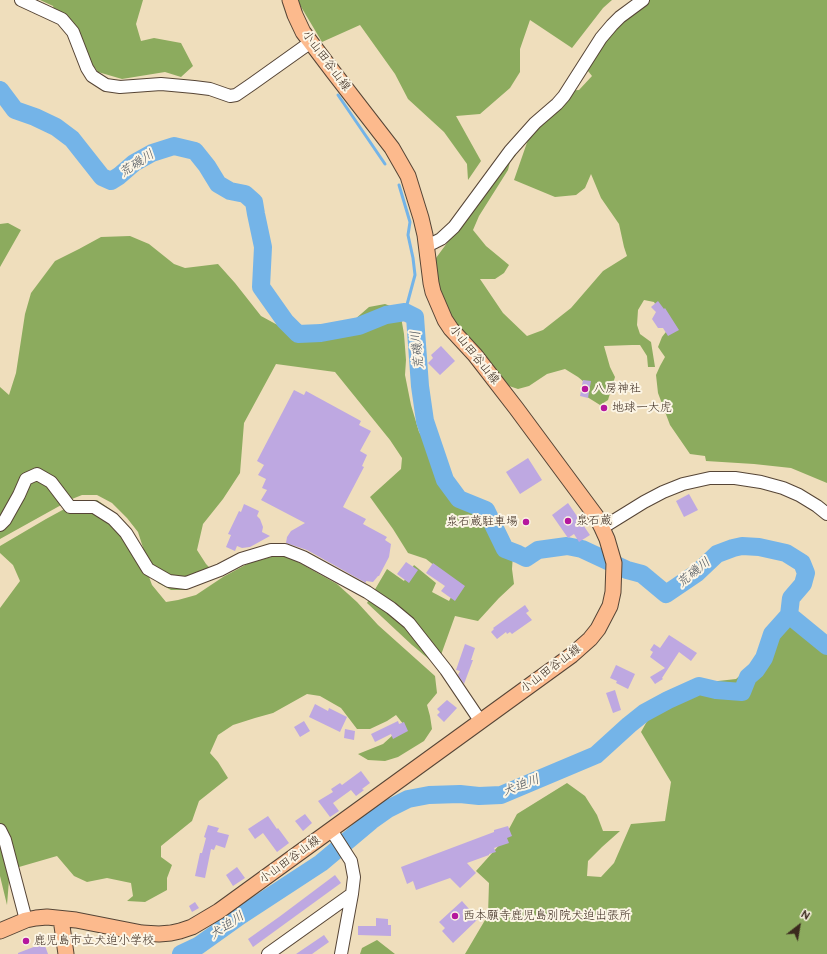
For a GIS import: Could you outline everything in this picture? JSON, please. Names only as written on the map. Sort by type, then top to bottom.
[{"type":"main road","name":"小山田谷山線","points":[[0,931],[26,920],[47,917],[76,920],[142,933],[159,934],[180,931],[192,927],[219,912],[572,655],[590,639],[610,606],[613,592],[614,563],[608,539],[596,516],[516,408],[475,355],[448,324],[433,292],[428,271],[426,246],[421,218],[408,176],[400,160],[388,142],[303,32],[290,0]]},
{"type":"main road","points":[[61,919],[66,954]]},
{"type":"street","points":[[21,0],[62,19],[73,32],[87,68],[92,76],[106,85],[120,87],[161,84],[210,89],[230,96],[252,84],[311,42]]},
{"type":"street","points":[[426,246],[441,239],[454,227],[510,152],[536,123],[564,96],[601,38],[612,24],[643,0]]},
{"type":"street","points":[[0,526],[19,495],[26,479],[37,474],[51,482],[70,507],[94,507],[113,519],[126,533],[148,569],[169,582],[186,583],[241,560],[271,550],[285,550],[303,557],[367,592],[391,608],[409,623],[446,670],[481,722]]},
{"type":"street","points":[[602,528],[663,492],[683,484],[710,478],[742,479],[783,488],[799,495],[827,514]]},
{"type":"street","points":[[0,830],[5,840],[26,920]]},
{"type":"street","points":[[331,830],[351,861],[354,877],[341,954]]},
{"type":"street","points":[[268,954],[352,894]]},
{"type":"green space","points":[[40,0],[143,0],[136,24],[141,41],[154,38],[181,43],[193,66],[181,77],[165,72],[122,79],[98,72],[57,20],[53,6]]},
{"type":"green space","points":[[297,0],[612,0],[603,8],[572,48],[530,20],[520,49],[520,72],[510,88],[480,114],[456,116],[481,161],[468,180],[467,164],[444,132],[408,99],[395,74],[360,25],[322,42]]},
{"type":"green space","points":[[635,0],[827,0],[827,483],[791,468],[706,461],[705,456],[690,454],[670,425],[658,393],[656,375],[665,357],[658,347],[662,337],[669,328],[654,302],[644,300],[638,310],[637,325],[640,334],[651,342],[655,367],[648,367],[647,356],[640,345],[604,346],[610,367],[615,377],[608,400],[600,405],[584,395],[584,382],[565,369],[547,374],[529,386],[518,389],[506,385],[453,322],[440,297],[435,265],[436,258],[513,153],[516,155],[510,162],[508,170],[479,216],[473,230],[486,246],[509,265],[504,273],[495,279],[480,279],[503,313],[527,336],[543,330],[571,308],[603,271],[627,256],[619,224],[601,198],[591,174],[585,188],[576,195],[555,197],[514,180],[530,134],[563,91],[579,90],[592,76],[580,61],[604,25]]},
{"type":"green space","points":[[8,223],[21,230],[0,267],[0,224]]},
{"type":"green space","points":[[130,236],[149,244],[174,264],[185,268],[218,264],[261,316],[283,328],[331,330],[346,327],[369,307],[385,304],[393,307],[401,317],[406,360],[405,375],[411,405],[419,432],[441,468],[464,499],[498,529],[513,554],[512,569],[514,584],[478,621],[455,616],[437,666],[367,603],[387,569],[404,581],[414,565],[436,583],[432,592],[449,601],[458,584],[426,559],[408,553],[370,497],[401,469],[402,458],[390,440],[335,372],[276,364],[244,423],[240,473],[223,499],[203,524],[197,550],[211,569],[187,590],[171,590],[158,583],[147,560],[138,532],[112,503],[97,495],[82,495],[72,499],[0,539],[0,387],[9,395],[16,373],[25,314],[31,293],[55,261],[101,237]]},
{"type":"green space","points":[[97,500],[113,511],[132,531],[152,585],[166,602],[196,595],[223,577],[249,563],[275,556],[289,557],[337,584],[357,602],[378,625],[435,676],[437,693],[427,705],[432,729],[424,741],[398,757],[385,761],[368,760],[358,754],[383,744],[404,725],[396,715],[370,729],[357,729],[341,708],[320,696],[307,694],[273,713],[233,725],[218,735],[210,753],[218,762],[228,778],[199,801],[192,821],[161,846],[161,857],[172,865],[167,878],[167,890],[145,902],[127,901],[133,896],[131,883],[107,878],[87,882],[74,876],[57,856],[19,867],[9,880],[7,905],[0,876],[0,608],[20,581],[13,565],[0,553],[0,546],[79,501]]},
{"type":"green space","points":[[779,619],[792,619],[804,634],[827,653],[827,954],[465,954],[488,915],[489,883],[476,871],[502,842],[517,814],[567,783],[585,796],[597,815],[603,831],[620,831],[588,861],[587,876],[601,877],[614,863],[631,824],[665,821],[671,782],[641,732],[664,693],[682,685],[736,679],[759,659],[769,627]]},
{"type":"green space","points":[[377,940],[395,954],[360,954],[362,948]]},
{"type":"building","points":[[658,301],[664,309],[665,308],[679,330],[668,336],[663,328],[658,328],[652,319],[656,312],[651,307]]},
{"type":"building","points":[[441,346],[455,361],[440,375],[428,363],[433,358],[431,355]]},
{"type":"building","name":"八房神社","points":[[583,380],[591,381],[588,398],[580,396]]},
{"type":"building","points":[[294,390],[304,395],[306,391],[361,421],[359,425],[371,431],[360,451],[367,455],[362,466],[364,467],[343,507],[366,519],[363,524],[387,537],[385,540],[391,544],[389,557],[379,576],[373,582],[366,581],[366,583],[307,550],[286,543],[287,537],[291,531],[305,523],[261,500],[267,490],[262,488],[266,479],[258,475],[264,465],[257,461]]},
{"type":"building","points":[[528,458],[542,480],[520,494],[506,472]]},
{"type":"building","points":[[689,494],[698,510],[684,517],[676,501]]},
{"type":"building","name":"泉石蔵","points":[[568,503],[590,535],[579,542],[574,534],[568,538],[552,515]]},
{"type":"building","points":[[244,504],[259,511],[257,516],[263,527],[262,532],[270,536],[250,547],[242,548],[237,546],[235,551],[226,547],[231,535],[228,534]]},
{"type":"building","points":[[406,562],[418,570],[409,583],[397,574]]},
{"type":"building","points":[[433,563],[465,586],[455,601],[441,591],[445,586],[426,573]]},
{"type":"building","points":[[525,605],[529,611],[526,613],[532,620],[512,634],[510,632],[507,634],[506,632],[497,639],[491,632],[494,629],[493,628]]},
{"type":"building","points":[[669,635],[697,653],[691,661],[679,652],[662,678],[663,679],[655,684],[650,677],[665,668],[650,657],[653,652],[650,650],[654,644],[660,648]]},
{"type":"building","points":[[465,644],[475,648],[471,660],[473,660],[464,684],[458,675],[460,671],[456,670]]},
{"type":"building","points":[[616,665],[635,674],[628,689],[610,678]]},
{"type":"building","points":[[615,690],[621,710],[613,713],[606,693]]},
{"type":"building","points":[[447,700],[457,708],[444,722],[437,715],[440,712],[437,709]]},
{"type":"building","points":[[315,704],[328,711],[329,708],[347,717],[340,732],[309,717]]},
{"type":"building","points":[[304,721],[310,731],[300,737],[294,727]]},
{"type":"building","points":[[398,721],[399,724],[404,722],[408,731],[393,739],[391,734],[375,742],[371,734]]},
{"type":"building","points":[[345,729],[355,731],[354,740],[344,738]]},
{"type":"building","points":[[361,771],[370,783],[356,796],[351,790],[333,803],[339,811],[330,817],[318,801],[333,792],[331,789],[340,783],[342,785]]},
{"type":"building","points":[[305,814],[312,823],[303,831],[295,821]]},
{"type":"building","points":[[268,816],[289,843],[277,852],[263,833],[255,839],[248,829]]},
{"type":"building","points":[[208,825],[219,828],[217,832],[229,835],[225,848],[216,845],[214,850],[211,849],[205,878],[195,876],[200,853],[202,853],[206,838],[204,837]]},
{"type":"building","points":[[508,826],[512,836],[507,838],[509,843],[494,848],[496,852],[467,863],[476,873],[460,888],[450,878],[416,890],[413,881],[407,884],[401,867],[494,832],[494,830]]},
{"type":"building","points":[[237,867],[245,878],[233,886],[226,875]]},
{"type":"building","points":[[335,875],[341,883],[253,947],[248,939]]},
{"type":"building","points":[[462,901],[478,919],[453,943],[442,931],[445,928],[439,922]]},
{"type":"building","points":[[195,902],[199,908],[192,912],[189,906]]},
{"type":"building","points":[[376,918],[388,919],[388,925],[391,925],[391,936],[358,935],[358,926],[376,926]]},
{"type":"building","points":[[324,935],[329,942],[312,954],[296,954]]},
{"type":"building","points":[[44,943],[48,954],[18,954],[18,953]]},
{"type":"waterway","name":"荒磯川","points":[[0,90],[15,110],[56,127],[72,139],[102,177],[111,181],[134,163],[152,153],[174,146],[195,151],[207,166],[218,184],[230,191],[245,194],[254,202],[263,247],[261,287],[285,321],[298,334],[321,333],[359,326],[386,315],[405,312],[415,317],[420,386],[425,421],[445,480],[459,499],[486,510],[505,549],[526,558],[538,550],[567,546],[582,549],[627,570],[642,574],[666,594],[697,573],[717,554],[733,548],[742,546],[759,547],[786,553],[802,563],[806,573],[803,584],[791,598],[789,615]]},
{"type":"waterway","points":[[338,95],[385,164]]},
{"type":"waterway","points":[[399,185],[410,222],[408,235],[415,275],[405,312]]},
{"type":"waterway","name":"犬迫川","points":[[789,615],[827,646]]},
{"type":"waterway","name":"犬迫川","points":[[181,954],[198,946],[240,916],[321,863],[371,821],[388,809],[408,799],[429,795],[501,795],[596,755],[644,713],[699,686],[716,690],[742,692],[748,677],[756,670],[764,658],[772,634],[789,615]]},
{"type":"place","name":"八房神社","points":[[585,389]]},
{"type":"place","name":"地球一大虎","points":[[604,408]]},
{"type":"place","name":"泉石蔵","points":[[568,521]]},
{"type":"place","name":"泉石蔵駐車場","points":[[526,522]]},
{"type":"place","name":"西本願寺鹿児島別院犬迫出張所","points":[[455,916]]},
{"type":"place","name":"鹿児島市立犬迫小学校","points":[[26,941]]}]
